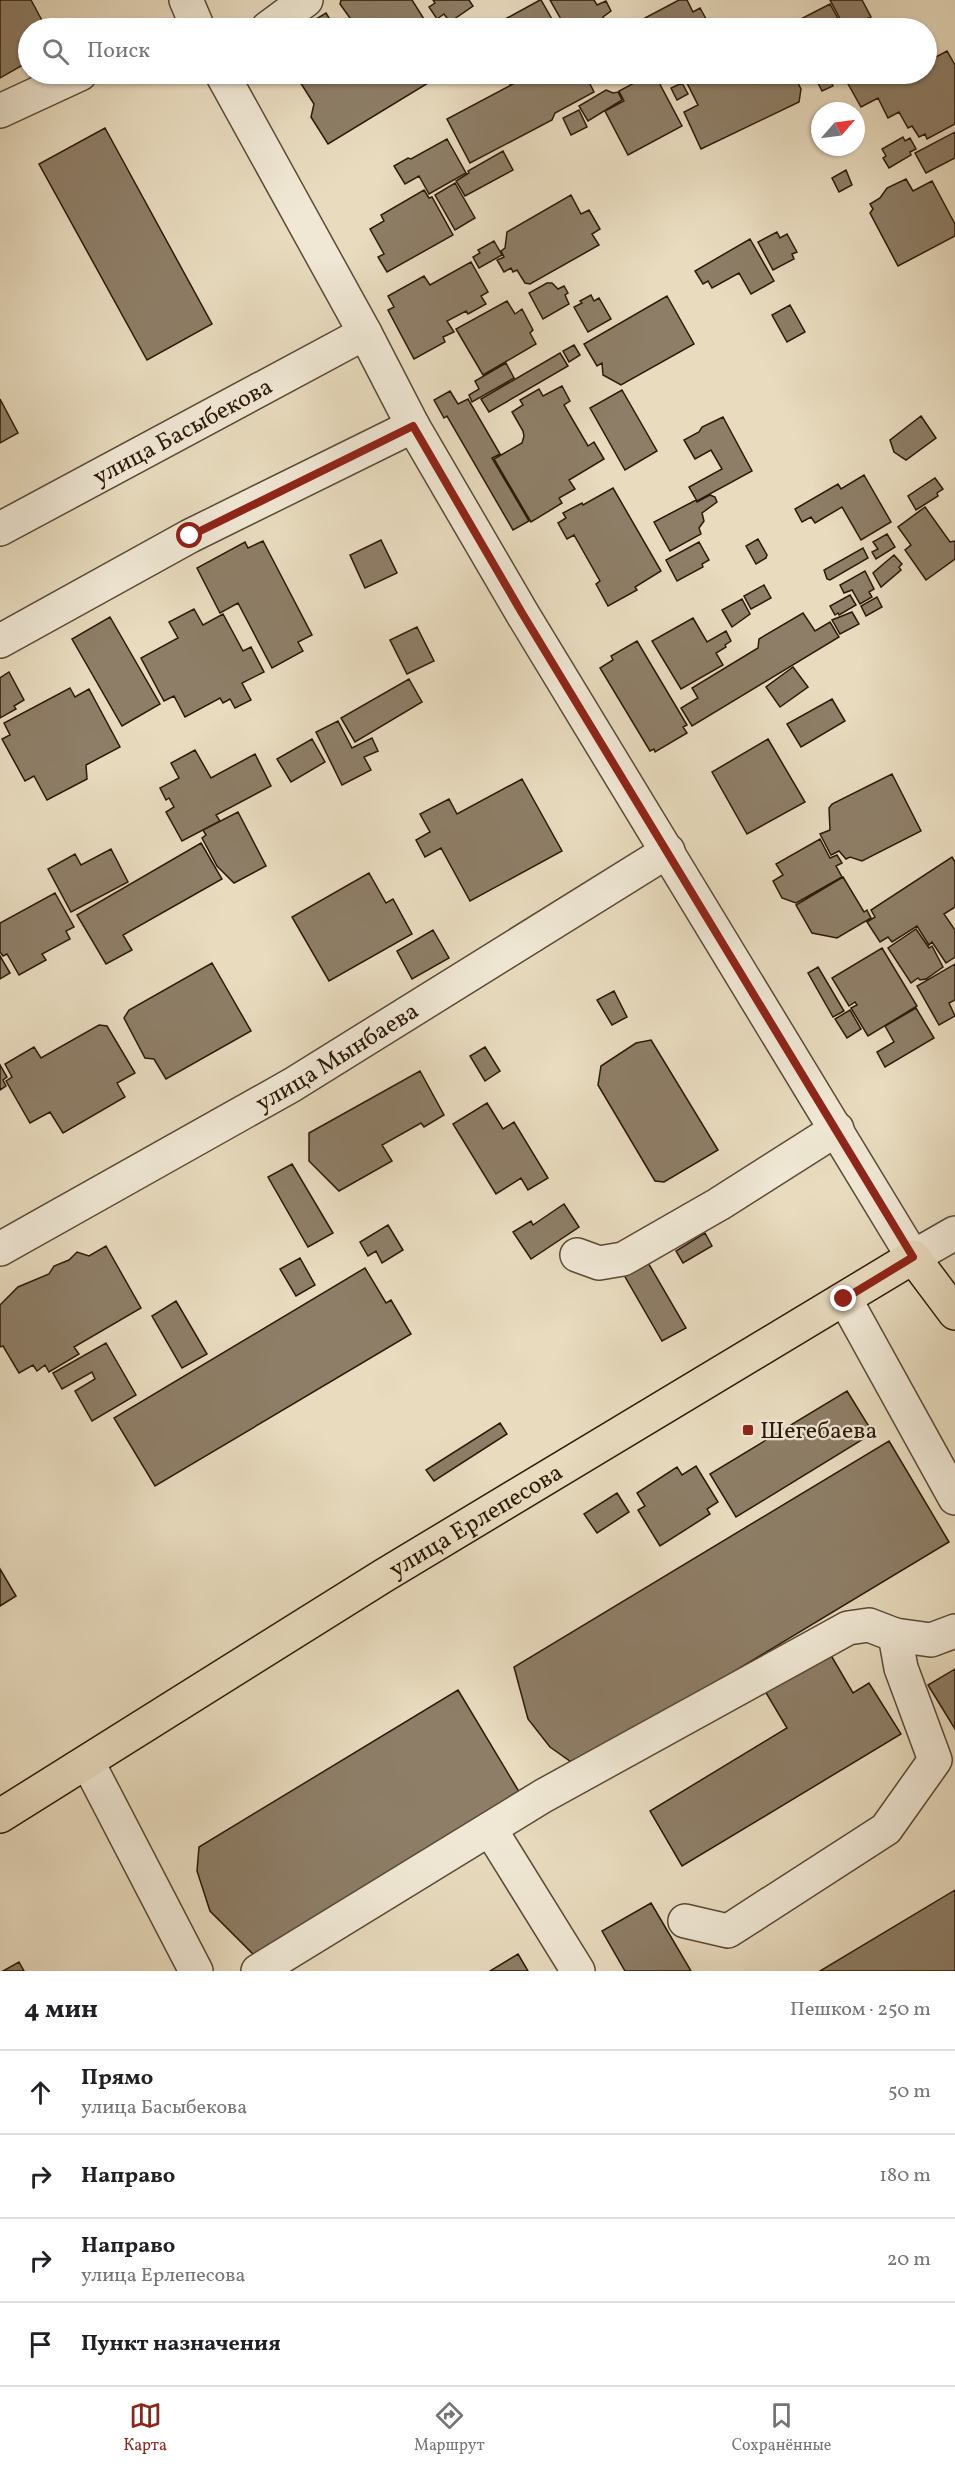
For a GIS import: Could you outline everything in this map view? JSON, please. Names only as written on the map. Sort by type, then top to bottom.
[{"type":"main road","name":"улица Ерлепесова","points":[[0,1816],[384,1576],[913,1257]]},
{"type":"main road","points":[[913,1257],[955,1314]]},
{"type":"street","points":[[282,18],[306,0]]},
{"type":"street","points":[[0,111],[58,84]]},
{"type":"street","points":[[228,84],[365,333],[413,426],[522,613],[913,1257]]},
{"type":"street","name":"улица Басыбекова","points":[[0,530],[365,333]]},
{"type":"street","points":[[0,641],[190,536],[413,426]]},
{"type":"street","name":"улица Мынбаева","points":[[0,1249],[292,1085],[668,851]]},
{"type":"street","points":[[577,1255],[600,1263],[623,1259],[719,1204],[837,1129]]},
{"type":"street","name":"улица Ерлепесова","points":[[913,1257],[955,1233]]},
{"type":"street","points":[[844,1299],[955,1498]]},
{"type":"street","points":[[258,1971],[553,1791],[848,1628],[869,1625],[895,1635],[931,1640],[955,1632]]},
{"type":"street","points":[[685,1921],[728,1931],[886,1829],[945,1767],[901,1668],[895,1635]]},
{"type":"street","points":[[88,1763],[196,1971]]},
{"type":"street","points":[[490,1829],[578,1971]]},
{"type":"building","points":[[0,0],[31,0],[41,18],[18,18],[18,68],[0,78]]},
{"type":"building","points":[[341,0],[412,0],[423,18],[350,18],[340,4]]},
{"type":"building","points":[[433,0],[469,0],[473,6],[456,18],[447,18],[444,14],[436,18],[429,7],[435,3]]},
{"type":"building","points":[[540,0],[551,18],[507,18]]},
{"type":"building","points":[[550,0],[594,0],[597,5],[606,1],[611,11],[604,18],[560,18]]},
{"type":"building","points":[[679,0],[687,0],[693,12],[700,8],[706,18],[645,18]]},
{"type":"building","points":[[830,0],[862,0],[871,17],[869,18],[840,18]]},
{"type":"building","points":[[830,4],[838,18],[803,18]]},
{"type":"building","points":[[326,13],[329,18],[318,18]]},
{"type":"building","points":[[947,51],[955,65],[955,124],[927,139],[925,134],[919,137],[912,126],[908,128],[899,112],[888,118],[878,98],[865,105],[865,102],[858,102],[848,84],[937,84],[937,56]]},
{"type":"building","points":[[301,84],[426,84],[328,144],[311,117],[314,104]]},
{"type":"building","points":[[513,84],[590,84],[594,92],[555,113],[552,120],[470,163],[447,119]]},
{"type":"building","points":[[632,84],[660,84],[682,126],[628,155],[605,111],[624,101],[619,91]]},
{"type":"building","points":[[683,84],[688,94],[677,100],[671,88]]},
{"type":"building","points":[[688,84],[798,84],[801,89],[799,102],[701,149],[684,112],[698,105]]},
{"type":"building","points":[[818,84],[832,84],[833,86],[822,91]]},
{"type":"building","points":[[606,90],[613,93],[618,92],[622,100],[588,121],[579,106]]},
{"type":"building","points":[[579,110],[587,127],[571,135],[563,118]]},
{"type":"building","points":[[105,128],[212,324],[147,360],[39,164]]},
{"type":"building","points":[[955,132],[955,158],[926,173],[915,153]]},
{"type":"building","points":[[903,137],[905,141],[910,138],[916,149],[910,152],[911,155],[889,168],[883,158],[886,156],[882,149]]},
{"type":"building","points":[[447,139],[466,173],[429,194],[419,176],[405,184],[394,166]]},
{"type":"building","points":[[503,151],[513,170],[465,196],[456,181],[469,173],[468,171]]},
{"type":"building","points":[[846,170],[852,185],[839,192],[832,178]]},
{"type":"building","points":[[906,179],[913,191],[932,181],[955,224],[955,236],[898,266],[870,213],[873,209],[870,204],[880,198],[887,188]]},
{"type":"building","points":[[455,183],[475,218],[455,230],[435,195]]},
{"type":"building","points":[[424,190],[429,198],[432,197],[453,235],[387,272],[378,257],[384,254],[370,229],[384,221],[381,215]]},
{"type":"building","points":[[571,195],[581,214],[589,210],[600,229],[592,234],[599,245],[530,284],[525,283],[517,270],[513,272],[511,268],[504,272],[497,260],[504,257],[501,251],[505,248],[507,232]]},
{"type":"building","points":[[777,232],[780,238],[787,234],[797,252],[792,254],[794,259],[773,270],[758,242]]},
{"type":"building","points":[[750,239],[774,281],[751,294],[739,273],[712,288],[708,281],[703,284],[695,271]]},
{"type":"building","points":[[494,241],[502,255],[479,268],[473,257],[480,253],[478,250]]},
{"type":"building","points":[[471,262],[488,292],[481,296],[486,304],[468,314],[466,311],[447,321],[454,332],[443,337],[445,342],[414,359],[388,310],[394,307],[388,296],[424,276],[430,285]]},
{"type":"building","points":[[547,283],[552,283],[558,289],[564,286],[568,293],[565,295],[569,304],[543,319],[529,293]]},
{"type":"building","points":[[591,295],[594,301],[599,298],[611,319],[588,332],[574,307]]},
{"type":"building","points":[[667,296],[694,344],[621,385],[603,375],[602,363],[597,366],[584,344]]},
{"type":"building","points":[[507,301],[515,314],[522,309],[533,330],[530,333],[536,344],[483,375],[456,329]]},
{"type":"building","points":[[790,305],[805,332],[787,342],[772,315]]},
{"type":"building","points":[[574,345],[580,355],[569,362],[563,351]]},
{"type":"building","points":[[560,353],[568,366],[489,412],[481,399]]},
{"type":"building","points":[[506,363],[514,378],[472,402],[469,395],[479,389],[475,381]]},
{"type":"building","points":[[562,386],[570,401],[564,405],[588,446],[594,442],[604,459],[569,480],[575,489],[559,498],[562,503],[531,522],[494,459],[522,443],[523,431],[512,412],[523,405],[520,400],[539,389],[543,396]]},
{"type":"building","points":[[622,390],[657,451],[625,470],[590,408]]},
{"type":"building","points":[[450,391],[458,404],[468,399],[500,454],[492,458],[529,521],[513,530],[447,416],[444,418],[434,400]]},
{"type":"building","points":[[0,399],[18,433],[0,443]]},
{"type":"building","points":[[921,416],[936,438],[906,460],[894,452],[890,440]]},
{"type":"building","points":[[723,417],[752,471],[697,501],[689,487],[722,469],[711,450],[695,459],[684,440],[699,432],[702,427]]},
{"type":"building","points":[[864,475],[891,522],[861,540],[842,507],[815,523],[811,517],[802,522],[795,509],[838,484],[841,489]]},
{"type":"building","points":[[935,478],[943,489],[937,493],[938,496],[916,510],[908,496]]},
{"type":"building","points":[[613,488],[661,571],[635,587],[637,590],[608,606],[596,584],[600,581],[574,535],[567,539],[558,523],[566,518],[563,513]]},
{"type":"building","points":[[710,495],[715,497],[717,502],[702,513],[704,521],[699,528],[701,534],[670,551],[654,522]]},
{"type":"building","points":[[925,507],[950,542],[955,541],[955,559],[926,580],[905,550],[911,545],[898,527]]},
{"type":"building","points":[[887,534],[895,547],[876,559],[872,552],[878,549],[873,542]]},
{"type":"building","points":[[758,539],[767,555],[756,564],[746,546]]},
{"type":"building","points":[[381,540],[397,573],[365,588],[350,555]]},
{"type":"building","points":[[263,541],[312,635],[298,642],[303,651],[272,668],[238,603],[220,613],[197,568],[245,542],[248,548]]},
{"type":"building","points":[[699,542],[709,560],[702,564],[703,567],[677,581],[666,560]]},
{"type":"building","points":[[863,548],[868,558],[830,580],[827,579],[824,570]]},
{"type":"building","points":[[894,555],[902,564],[899,567],[901,570],[881,587],[873,573]]},
{"type":"building","points":[[865,571],[874,589],[869,592],[872,597],[860,604],[852,590],[844,593],[840,585]]},
{"type":"building","points":[[764,585],[771,598],[751,609],[744,596]]},
{"type":"building","points":[[850,595],[856,605],[835,615],[830,606]]},
{"type":"building","points":[[877,597],[882,607],[866,616],[861,606]]},
{"type":"building","points":[[742,599],[750,614],[732,627],[722,610]]},
{"type":"building","points":[[194,609],[203,625],[223,614],[243,651],[251,647],[264,672],[242,683],[251,700],[235,708],[230,699],[223,703],[220,698],[185,717],[174,696],[164,701],[141,658],[178,638],[169,622]]},
{"type":"building","points":[[852,612],[859,624],[840,634],[832,620]]},
{"type":"building","points":[[803,613],[815,631],[830,622],[839,637],[692,726],[681,708],[698,698],[692,688],[758,648],[759,639]]},
{"type":"building","points":[[110,617],[160,704],[122,726],[72,639]]},
{"type":"building","points":[[693,618],[707,642],[726,631],[731,641],[716,653],[723,665],[681,689],[652,641]]},
{"type":"building","points":[[417,627],[434,661],[407,674],[390,640]]},
{"type":"building","points":[[637,641],[687,725],[683,727],[687,733],[655,752],[654,749],[650,751],[600,668],[613,660],[611,656]]},
{"type":"building","points":[[793,667],[808,687],[780,707],[766,687]]},
{"type":"building","points":[[9,672],[24,700],[14,706],[16,709],[0,718],[0,678]]},
{"type":"building","points":[[409,679],[422,702],[355,742],[341,718]]},
{"type":"building","points":[[70,688],[75,697],[89,689],[120,747],[86,765],[87,779],[47,800],[34,776],[25,781],[2,739],[10,735],[4,723]]},
{"type":"building","points":[[832,699],[845,721],[801,747],[787,724]]},
{"type":"building","points":[[338,721],[352,748],[372,738],[378,751],[364,757],[371,770],[342,785],[316,732]]},
{"type":"building","points":[[312,739],[325,762],[291,782],[277,759]]},
{"type":"building","points":[[768,739],[805,802],[747,834],[712,772]]},
{"type":"building","points":[[195,750],[211,778],[255,754],[271,786],[216,815],[220,821],[182,841],[166,812],[174,807],[169,798],[166,800],[160,788],[179,778],[171,763]]},
{"type":"building","points":[[892,774],[921,831],[862,861],[850,857],[846,859],[839,851],[831,855],[820,834],[830,830],[829,808],[832,804]]},
{"type":"building","points":[[522,779],[562,851],[470,901],[441,848],[425,857],[416,840],[430,832],[420,814],[449,799],[457,814]]},
{"type":"building","points":[[238,812],[266,866],[234,883],[217,866],[202,838],[206,835],[203,830]]},
{"type":"building","points":[[820,839],[830,858],[837,855],[842,863],[836,866],[842,877],[796,903],[782,898],[773,881],[783,875],[776,864]]},
{"type":"building","points":[[201,843],[222,879],[123,935],[132,950],[106,964],[77,915]]},
{"type":"building","points":[[111,849],[128,882],[71,912],[48,869],[75,854],[81,865]]},
{"type":"building","points":[[952,857],[955,862],[955,907],[944,914],[955,930],[955,957],[946,963],[932,942],[929,945],[917,926],[892,942],[888,937],[880,942],[867,922],[875,917],[871,910]]},
{"type":"building","points":[[369,873],[386,903],[393,899],[412,934],[329,981],[292,917]]},
{"type":"building","points":[[843,877],[864,912],[867,910],[871,918],[837,938],[812,933],[796,905]]},
{"type":"building","points":[[55,893],[74,927],[66,931],[70,939],[42,954],[46,960],[19,975],[7,954],[3,956],[0,952],[0,923]]},
{"type":"building","points":[[916,929],[929,948],[932,946],[943,967],[926,979],[918,978],[911,983],[888,948]]},
{"type":"building","points":[[433,930],[449,958],[412,979],[397,951]]},
{"type":"building","points":[[882,948],[917,1006],[868,1036],[851,1008],[857,1005],[855,1002],[849,1006],[832,978]]},
{"type":"building","points":[[0,956],[10,973],[0,979]]},
{"type":"building","points":[[212,963],[251,1031],[166,1079],[154,1059],[145,1058],[124,1018],[129,1010]]},
{"type":"building","points":[[955,964],[955,1000],[949,1003],[955,1016],[939,1025],[917,986]]},
{"type":"building","points":[[818,967],[844,1011],[833,1017],[808,973]]},
{"type":"building","points":[[614,991],[627,1017],[612,1025],[597,1000]]},
{"type":"building","points":[[916,1008],[934,1038],[885,1067],[877,1052],[894,1042],[885,1026]]},
{"type":"building","points":[[850,1010],[861,1029],[847,1038],[835,1019]]},
{"type":"building","points":[[99,1025],[107,1026],[135,1073],[117,1083],[125,1097],[63,1133],[50,1112],[30,1123],[6,1081],[12,1077],[5,1064],[34,1047],[41,1058]]},
{"type":"building","points":[[651,1040],[718,1150],[664,1182],[655,1181],[598,1085],[601,1066],[636,1043]]},
{"type":"building","points":[[485,1047],[500,1071],[485,1081],[470,1056]]},
{"type":"building","points":[[0,1065],[7,1077],[3,1080],[6,1086],[0,1090]]},
{"type":"building","points":[[420,1071],[444,1115],[424,1127],[421,1123],[382,1145],[392,1161],[339,1191],[309,1161],[309,1133]]},
{"type":"building","points":[[487,1103],[503,1129],[514,1122],[548,1178],[528,1190],[521,1178],[496,1194],[453,1124]]},
{"type":"building","points":[[292,1164],[333,1233],[308,1247],[268,1177]]},
{"type":"building","points":[[564,1204],[579,1227],[531,1259],[513,1232],[531,1221],[533,1225]]},
{"type":"building","points":[[388,1225],[403,1250],[382,1263],[376,1251],[368,1256],[360,1242]]},
{"type":"building","points":[[705,1233],[712,1246],[683,1263],[676,1251]]},
{"type":"building","points":[[106,1246],[141,1308],[74,1347],[79,1354],[49,1372],[45,1365],[37,1371],[33,1365],[19,1373],[3,1346],[0,1347],[0,1305],[18,1287],[49,1274],[54,1266],[69,1260],[77,1252],[89,1256]]},
{"type":"building","points":[[300,1258],[315,1285],[296,1296],[280,1269]]},
{"type":"building","points":[[647,1261],[686,1328],[662,1341],[624,1275]]},
{"type":"building","points":[[365,1268],[386,1303],[391,1300],[411,1334],[155,1486],[114,1418]]},
{"type":"building","points":[[176,1301],[207,1354],[182,1368],[152,1316]]},
{"type":"building","points":[[106,1343],[136,1395],[92,1421],[75,1391],[95,1379],[92,1372],[62,1389],[53,1373]]},
{"type":"building","points":[[847,1391],[873,1433],[736,1517],[710,1474]]},
{"type":"building","points":[[500,1423],[507,1434],[434,1481],[426,1470]]},
{"type":"building","points":[[889,1441],[949,1542],[577,1766],[550,1747],[528,1719],[514,1667]]},
{"type":"building","points":[[696,1466],[718,1502],[707,1509],[710,1514],[660,1546],[638,1510],[645,1506],[637,1493],[677,1467],[682,1475]]},
{"type":"building","points":[[617,1493],[629,1512],[597,1533],[584,1514]]},
{"type":"building","points":[[0,1569],[16,1596],[0,1606]]},
{"type":"building","points":[[829,1652],[853,1693],[869,1683],[901,1734],[682,1866],[650,1811],[787,1728],[765,1691]]},
{"type":"building","points":[[955,1669],[955,1729],[928,1685]]},
{"type":"building","points":[[458,1690],[521,1795],[255,1956],[210,1911],[197,1871],[199,1847]]},
{"type":"building","points":[[955,1890],[955,1971],[820,1971]]},
{"type":"building","points":[[651,1903],[691,1971],[625,1971],[602,1931]]},
{"type":"building","points":[[518,1954],[528,1971],[490,1971]]},
{"type":"building","points":[[19,1962],[24,1971],[3,1971]]},
{"type":"place","name":"Шегебаева","points":[[748,1430]]},
{"type":"route","points":[[190,536],[413,426],[522,613],[913,1257],[844,1299]]}]
